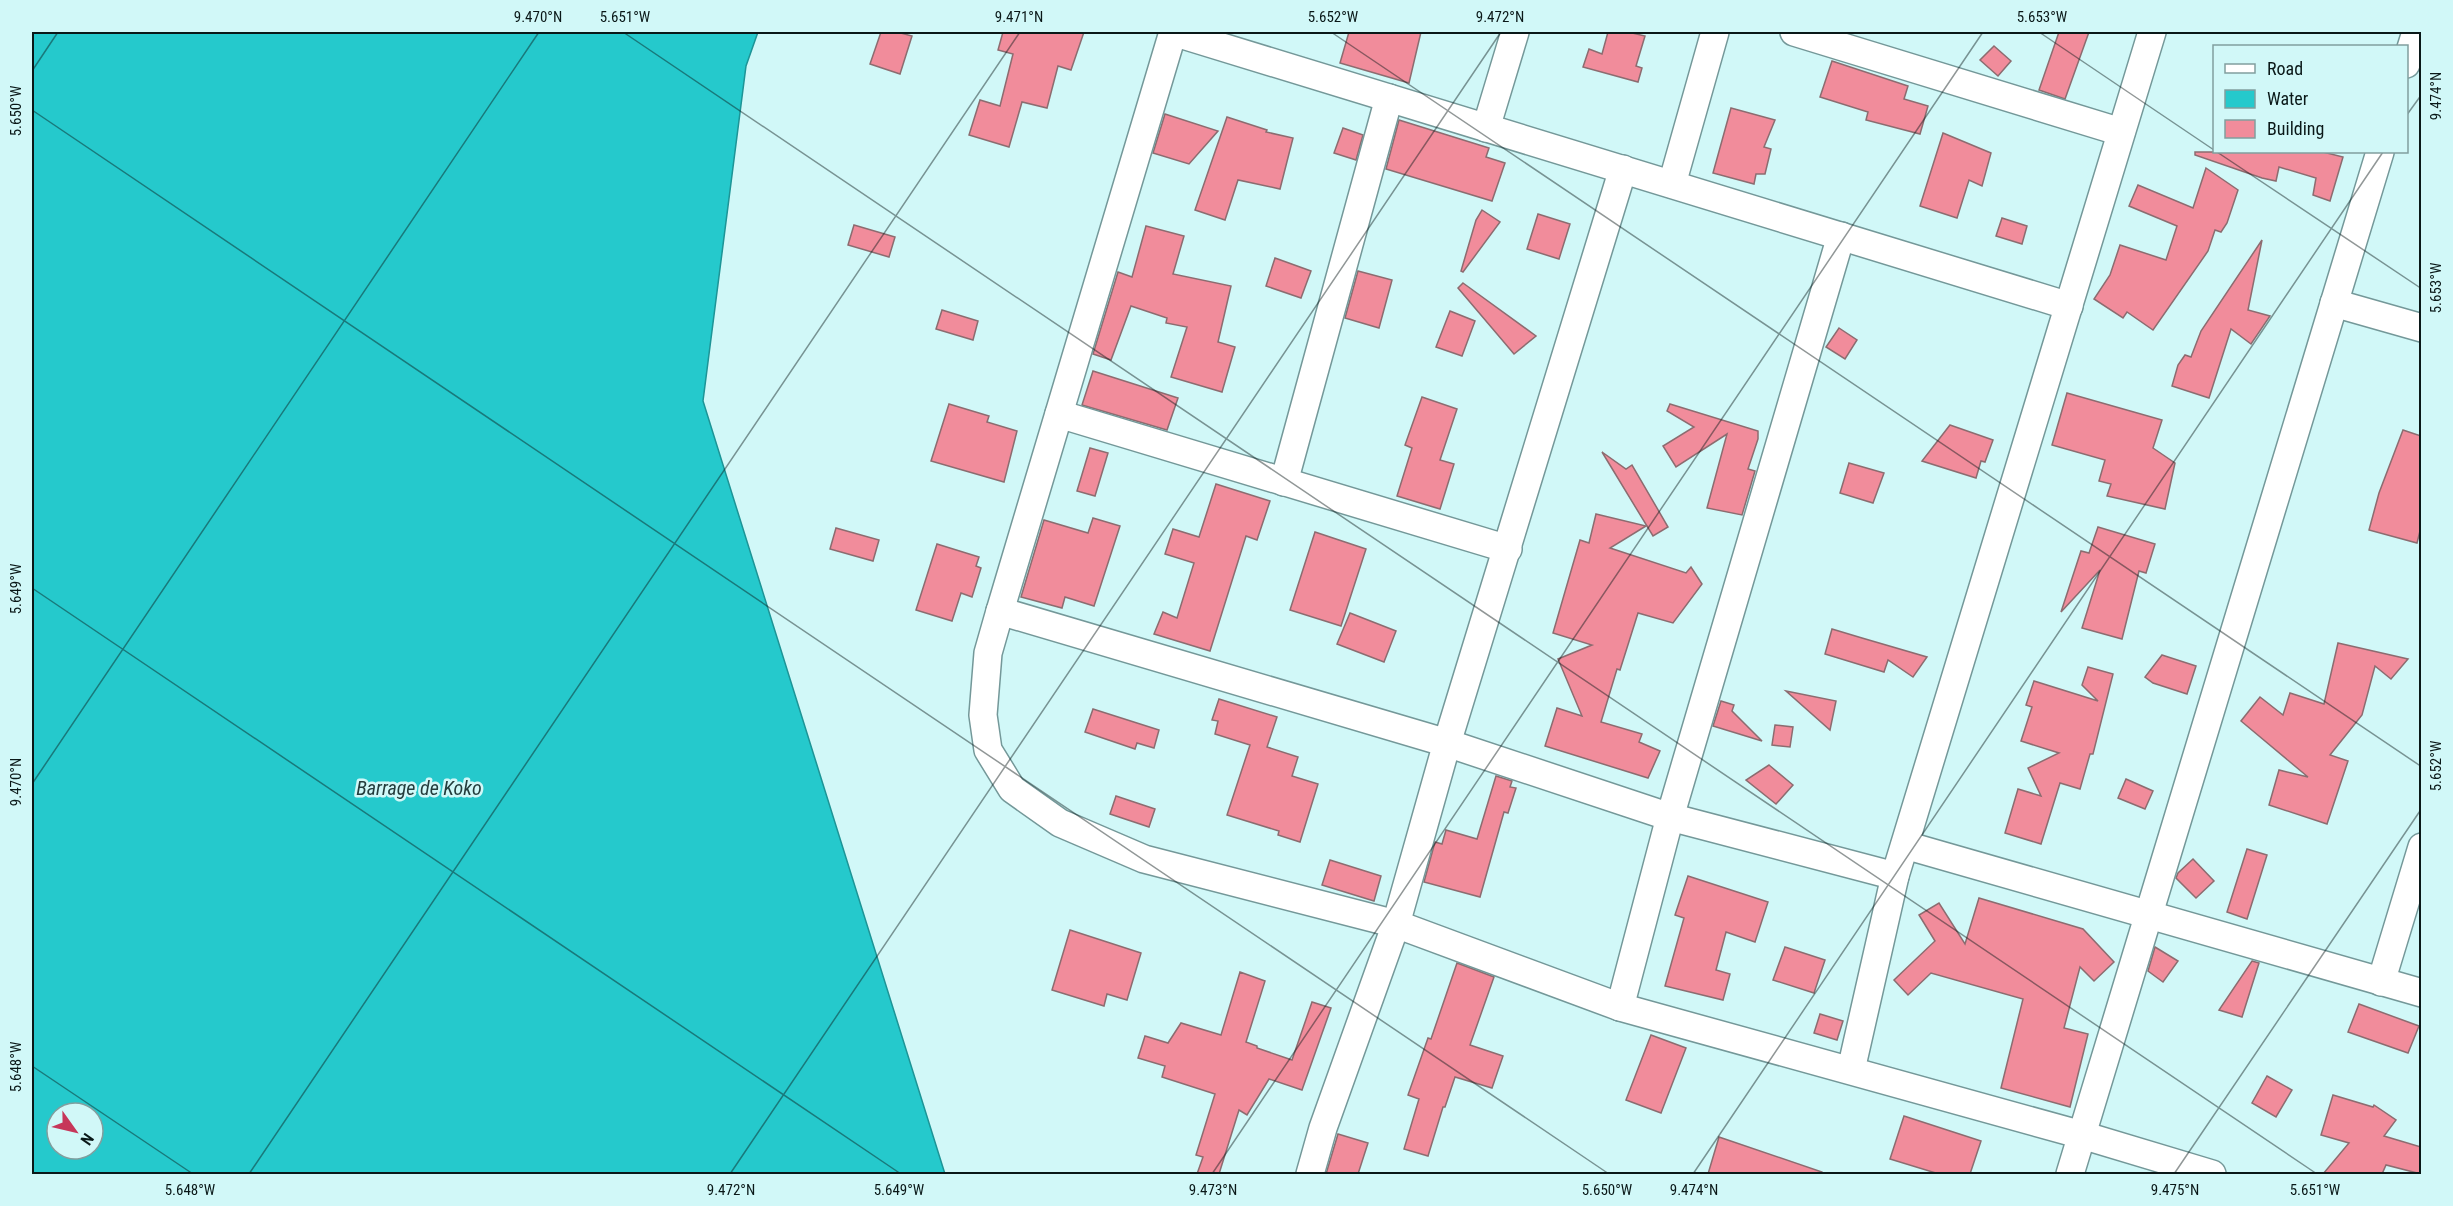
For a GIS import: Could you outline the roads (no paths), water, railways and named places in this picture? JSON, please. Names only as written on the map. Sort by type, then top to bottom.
[{"type":"street","points":[[2069,306],[1173,32],[988,653],[983,715],[988,750],[1012,789],[1060,823],[1144,859],[1396,924],[1620,1007],[2082,1135],[2212,1174]]},
{"type":"street","points":[[1486,128],[1515,32]]},
{"type":"street","points":[[1672,184],[1716,32]]},
{"type":"street","points":[[1794,32],[2121,132]]},
{"type":"street","points":[[1851,1070],[1895,876],[2152,32]]},
{"type":"street","points":[[2408,58],[2416,32]]},
{"type":"street","points":[[1284,482],[1389,98]]},
{"type":"street","points":[[2070,1174],[2380,153]]},
{"type":"street","points":[[1310,1174],[1323,1128],[1396,924],[1447,743],[1623,169]]},
{"type":"street","points":[[1620,1007],[1670,817],[1841,236]]},
{"type":"street","points":[[2334,303],[2421,328]]},
{"type":"street","points":[[1059,414],[1508,549]]},
{"type":"street","points":[[1000,611],[1447,743],[1670,817],[1895,876]]},
{"type":"street","points":[[1905,845],[2421,993]]},
{"type":"street","points":[[2381,981],[2421,847]]},
{"type":"water","name":"Barrage de Koko","points":[[32,32],[758,32],[746,66],[703,401],[945,1174],[32,1174]]}]
